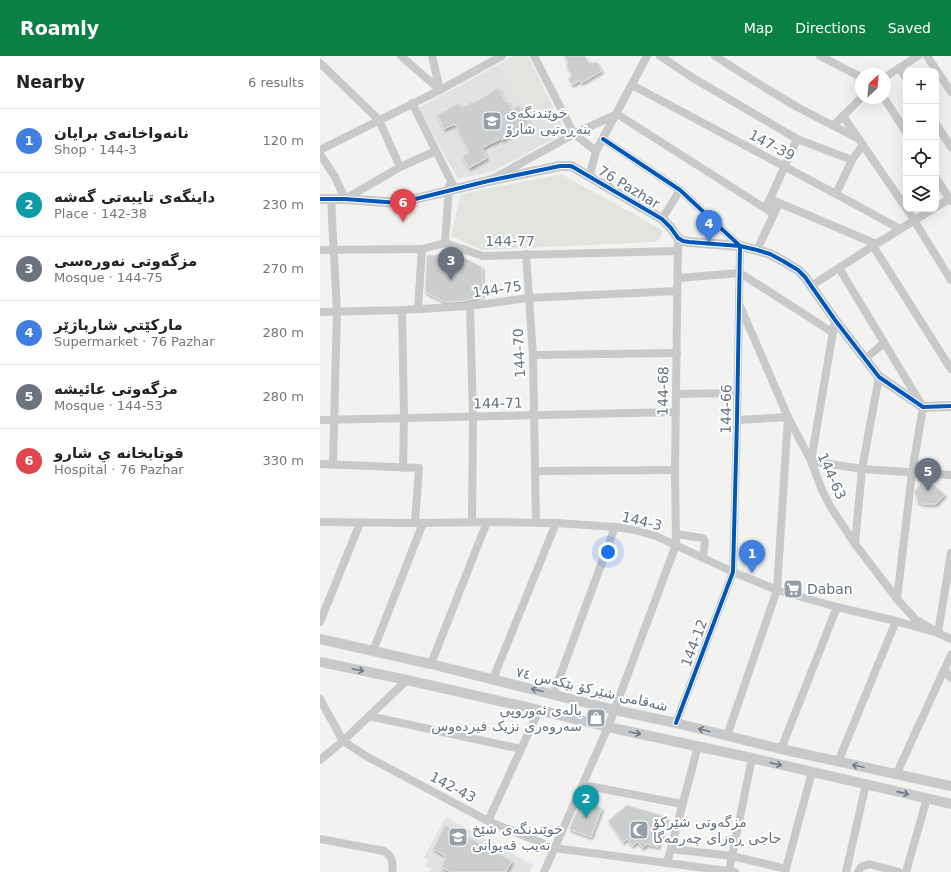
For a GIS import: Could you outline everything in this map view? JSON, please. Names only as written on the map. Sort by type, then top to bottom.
[{"type":"street","points":[[401,56],[440,90]]},
{"type":"street","points":[[432,56],[440,90]]},
{"type":"street","points":[[534,56],[574,134],[596,151]]},
{"type":"street","points":[[589,176],[596,151],[647,56]]},
{"type":"street","points":[[660,56],[693,78],[797,139],[852,160]]},
{"type":"street","points":[[715,56],[750,79],[834,125],[861,142]]},
{"type":"street","points":[[820,56],[855,74]]},
{"type":"street","points":[[891,73],[918,56]]},
{"type":"street","points":[[927,56],[951,92]]},
{"type":"street","points":[[320,150],[440,90],[498,57]]},
{"type":"street","points":[[320,63],[380,120],[400,168]]},
{"type":"street","points":[[899,68],[903,74]]},
{"type":"street","name":"147-39","points":[[632,85],[900,229]]},
{"type":"street","points":[[320,250],[422,249],[446,243],[452,190],[449,177],[412,104]]},
{"type":"street","points":[[834,125],[855,104]]},
{"type":"street","points":[[888,104],[903,127]]},
{"type":"street","points":[[488,181],[574,134],[617,114]]},
{"type":"street","points":[[617,114],[772,206],[874,245],[951,369]]},
{"type":"street","points":[[843,116],[903,204]]},
{"type":"street","points":[[939,129],[951,147]]},
{"type":"street","points":[[603,139],[680,190],[740,246]]},
{"type":"street","points":[[757,250],[784,166],[797,139]]},
{"type":"street","points":[[836,194],[861,142]]},
{"type":"street","points":[[320,154],[335,177],[344,199],[400,168],[436,151]]},
{"type":"street","name":"76 Pazhar","points":[[320,199],[344,199],[399,203],[488,181],[560,166],[570,166],[662,219],[678,238]]},
{"type":"street","points":[[939,182],[951,199],[939,205]]},
{"type":"street","points":[[662,219],[680,190]]},
{"type":"street","points":[[331,199],[337,312],[333,464]]},
{"type":"street","points":[[909,212],[951,280]]},
{"type":"street","points":[[811,286],[928,212]]},
{"type":"street","points":[[678,238],[689,242],[740,246],[757,250],[770,254],[798,270],[811,286],[834,320],[879,377],[923,408],[951,406]]},
{"type":"street","name":"144-68","points":[[676,545],[675,470],[678,238]]},
{"type":"street","name":"144-77","points":[[446,243],[483,256],[678,252]]},
{"type":"street","name":"144-66","points":[[733,572],[738,420],[740,246]]},
{"type":"street","points":[[418,309],[422,249]]},
{"type":"street","name":"144-70","points":[[526,254],[532,355],[536,523]]},
{"type":"street","points":[[840,268],[923,408],[912,473],[897,599]]},
{"type":"street","points":[[678,278],[740,273],[832,332]]},
{"type":"street","name":"144-75","points":[[320,312],[402,310],[470,306],[528,298],[677,291]]},
{"type":"street","name":"144-63","points":[[739,303],[788,417],[812,461],[822,490],[830,506],[855,544],[897,599],[915,618],[940,634]]},
{"type":"street","points":[[470,306],[473,417],[472,521]]},
{"type":"street","points":[[402,310],[404,418],[403,468]]},
{"type":"street","points":[[834,320],[812,461],[862,469],[951,475]]},
{"type":"street","points":[[865,359],[884,343]]},
{"type":"street","points":[[532,355],[677,353]]},
{"type":"street","points":[[855,544],[862,469],[879,377]]},
{"type":"street","points":[[676,394],[738,393]]},
{"type":"street","name":"144-71","points":[[320,420],[676,412]]},
{"type":"street","points":[[727,736],[777,590],[788,417],[738,420]]},
{"type":"street","points":[[320,464],[419,468],[415,523]]},
{"type":"street","points":[[535,471],[675,470]]},
{"type":"street","name":"144-3","points":[[320,522],[423,523],[472,521],[556,523],[615,527],[635,530],[656,536],[733,572],[777,590],[951,636]]},
{"type":"street","points":[[431,664],[487,522]]},
{"type":"street","points":[[320,622],[360,523]]},
{"type":"street","points":[[373,651],[423,523]]},
{"type":"street","points":[[493,679],[556,523]]},
{"type":"street","points":[[553,694],[615,527]]},
{"type":"street","points":[[676,534],[704,539],[703,558]]},
{"type":"street","points":[[544,872],[615,710],[676,545]]},
{"type":"street","points":[[940,634],[951,553]]},
{"type":"street","name":"144-12","points":[[676,723],[733,572]]},
{"type":"street","points":[[781,749],[837,607]]},
{"type":"street","points":[[838,762],[896,621]]},
{"type":"street","name":"144-3","points":[[940,634],[951,639]]},
{"type":"street","name":"شەقامی شێرکۆ بێکەس ٧٤","points":[[320,639],[431,664],[615,710],[676,723],[781,749],[951,786]]},
{"type":"street","points":[[896,774],[951,655]]},
{"type":"street","points":[[320,662],[407,680],[951,804]]},
{"type":"street","points":[[944,670],[951,678]]},
{"type":"street","points":[[320,760],[343,741],[407,680]]},
{"type":"street","points":[[320,699],[343,741]]},
{"type":"street","points":[[488,820],[539,710]]},
{"type":"street","points":[[369,716],[521,749]]},
{"type":"street","name":"142-43","points":[[343,741],[366,756],[488,820],[554,848],[667,863],[687,869],[732,872]]},
{"type":"street","points":[[667,863],[698,746]]},
{"type":"street","points":[[732,872],[732,856],[752,758]]},
{"type":"street","points":[[671,849],[732,856],[786,871],[812,772]]},
{"type":"street","points":[[846,872],[866,784]]},
{"type":"street","points":[[583,785],[682,804]]},
{"type":"street","points":[[906,872],[927,798]]},
{"type":"street","points":[[320,839],[384,851],[388,854],[393,863],[392,872]]},
{"type":"street","points":[[858,872],[861,867],[869,864],[899,872]]},
{"type":"shaded area","name":"خوێندنگەی بنەڕەتیی شارۆ","points":[[514,56],[528,56],[566,133],[493,171],[458,179],[418,108]]},
{"type":"shaded area","points":[[520,56],[525,56],[547,98],[524,110],[501,66]]},
{"type":"shaded area","points":[[561,174],[659,228],[662,231],[662,235],[655,242],[482,250],[451,236],[461,194]]},
{"type":"shaded area","name":"خوێندنگەی شێخ تەیب قەیوانی","points":[[446,817],[533,865],[530,872],[429,872],[431,869],[425,866],[428,859],[424,857]]},
{"type":"building","points":[[564,56],[585,56],[589,63],[597,62],[602,71],[581,83],[580,80],[572,85],[568,78],[572,76],[566,65],[568,63]]},
{"type":"building","points":[[498,88],[501,95],[512,109],[519,105],[530,125],[502,140],[501,138],[482,148],[487,158],[469,168],[462,156],[469,153],[455,124],[444,129],[437,115],[459,103],[461,108],[472,102],[473,103]]},
{"type":"building","points":[[451,251],[482,267],[483,295],[463,301],[448,302],[425,292],[427,255],[436,255]]},
{"type":"building","points":[[922,482],[932,483],[945,495],[936,504],[922,504],[921,502],[917,502],[915,491]]},
{"type":"building","points":[[582,800],[602,808],[591,837],[569,829]]},
{"type":"building","name":"مزگەوتی شێرکۆ حاجی ڕەزای چەرمەگا","points":[[627,805],[667,817],[658,847],[647,844],[643,848],[637,842],[632,846],[627,839],[623,842],[608,821]]},
{"type":"building","name":"خوێندنگەی شێخ تەیب قەیوانی","points":[[445,825],[512,861],[506,872],[451,872],[441,867],[446,856],[433,849]]},
{"type":"cycle path","points":[[603,139],[680,190],[740,246],[733,572],[676,723]]},
{"type":"cycle path","points":[[320,199],[345,199],[399,203],[488,181],[560,166],[570,166],[662,219],[678,238],[683,241],[740,246],[757,250],[770,254],[798,270],[805,277],[835,320],[879,377],[923,407],[951,406]]},
{"type":"place","name":"خوێندنگەی بنەڕەتیی شارۆ","points":[[492,121]]},
{"type":"place","name":"قوتابخانه ي شارو","points":[[403,222]]},
{"type":"place","name":"مارکێتي شارباژێر","points":[[709,243]]},
{"type":"place","name":"مزگەوتی نەورەسی","points":[[451,280]]},
{"type":"place","name":"مزگەوتی عائیشە","points":[[928,491]]},
{"type":"place","name":"نانەواخانەی برایان","points":[[752,573]]},
{"type":"place","name":"Daban","points":[[793,589]]},
{"type":"place","name":"بالەی ئەوروپی سەروەری نزیک فیردەوس","points":[[596,718]]},
{"type":"place","name":"داینگەی تایبەتی گەشە","points":[[586,818]]},
{"type":"place","name":"مزگەوتی شێرکۆ حاجی ڕەزای چەرمەگا","points":[[639,830]]},
{"type":"place","name":"خوێندنگەی شێخ تەیب قەیوانی","points":[[458,837]]}]
